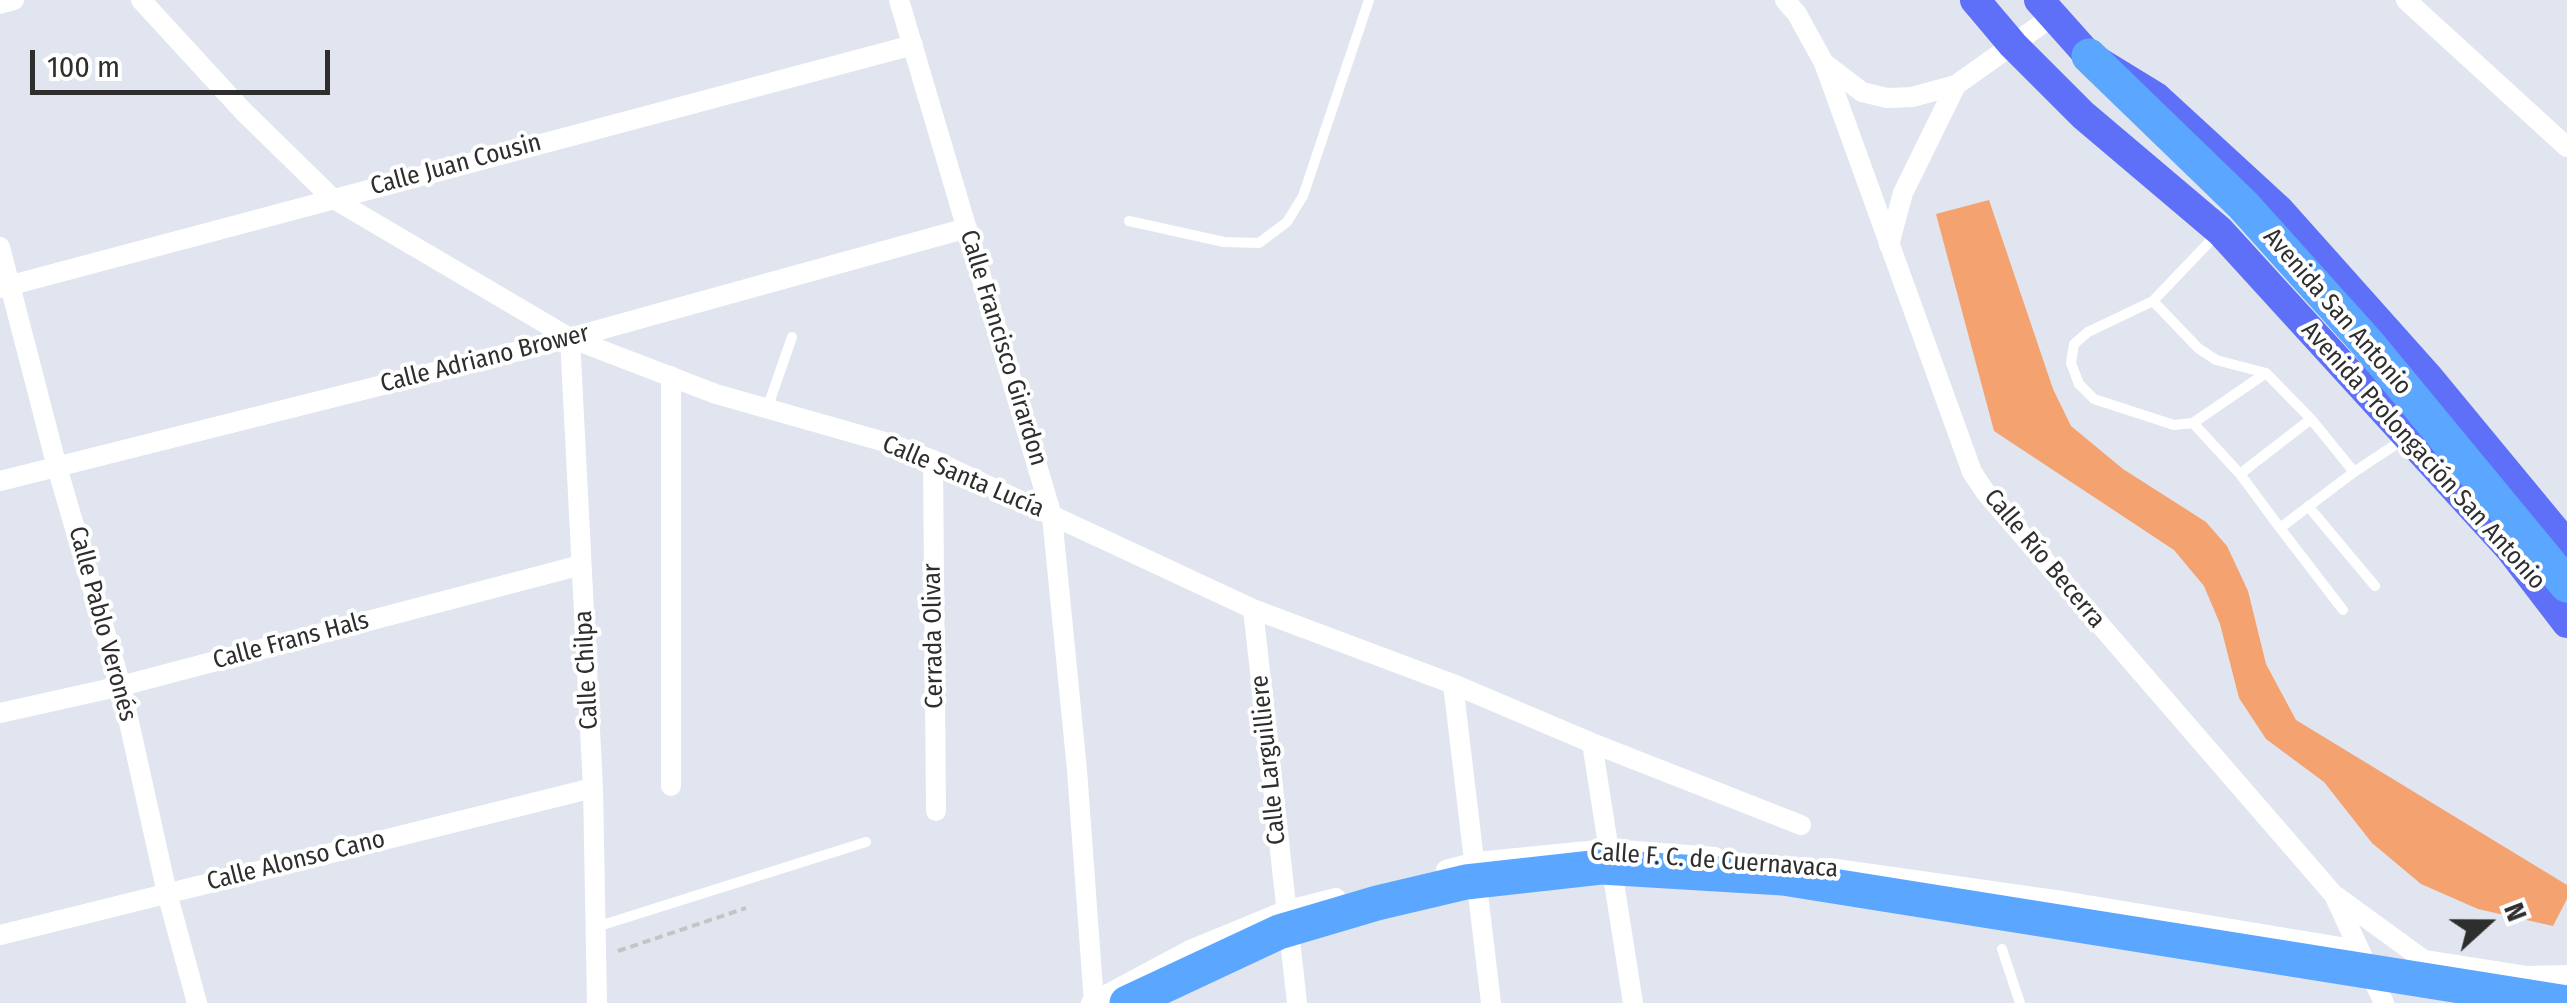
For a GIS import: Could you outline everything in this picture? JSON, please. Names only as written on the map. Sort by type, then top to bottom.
[{"type":"highway","name":"Avenida San Antonio","points":[[2089,56],[2231,218],[2368,344],[2567,584]]},
{"type":"highway","points":[[1101,1002],[1279,932],[1377,903],[1466,882],[1600,867],[1783,878],[2567,1003]]},
{"type":"main road","name":"Avenida Prolongación San Antonio","points":[[1975,0],[2013,45],[2083,115],[2231,218],[2567,623]]},
{"type":"main road","name":"Avenida Prolongación San Antonio","points":[[2046,8],[2089,56],[2156,97],[2278,210],[2429,378],[2567,545]]},
{"type":"main road","points":[[2424,960],[2478,1002]]},
{"type":"street","points":[[0,4],[14,0]]},
{"type":"street","name":"Calle Santa Lucía","points":[[141,0],[332,198],[570,338],[671,376],[933,460],[1253,609],[1454,684],[1801,825]]},
{"type":"street","name":"Calle Río Becerra","points":[[1785,0],[1824,63],[1961,448],[1986,493],[2334,896],[2384,1003]]},
{"type":"street","name":"Calle Francisco Girardon","points":[[903,1],[1052,516],[1101,1002]]},
{"type":"street","points":[[2411,2],[2566,143]]},
{"type":"street","points":[[1824,63],[1851,86],[1874,96],[1912,97],[1956,85],[2013,45],[2046,8]]},
{"type":"street","name":"Calle Juan Cousin","points":[[6,287],[913,45]]},
{"type":"street","points":[[1889,244],[1903,193],[1956,85]]},
{"type":"street","name":"Calle Adriano Brower","points":[[0,481],[570,338],[968,228]]},
{"type":"street","name":"Calle Pablo Veronés","points":[[0,247],[6,287],[121,686],[167,893],[197,1003]]},
{"type":"street","name":"Calle Chilpa","points":[[570,338],[593,788],[597,1003]]},
{"type":"street","points":[[671,376],[671,786]]},
{"type":"street","name":"Cerrada Olivar","points":[[933,460],[936,811]]},
{"type":"street","name":"Calle Frans Hals","points":[[0,714],[581,565]]},
{"type":"street","name":"Calle Larguilliere","points":[[1253,609],[1297,1003]]},
{"type":"street","points":[[1454,684],[1491,1003]]},
{"type":"street","points":[[1592,743],[1634,1003]]},
{"type":"street","name":"Calle Alonso Cano","points":[[0,935],[593,788]]},
{"type":"street","name":"Calle F. C. de Cuernavaca","points":[[1101,1002],[1190,950],[1285,911],[1476,862],[1609,848],[1787,862],[2069,902],[2359,950]]},
{"type":"street","points":[[2334,896],[2424,960],[2526,976],[2567,975]]},
{"type":"lane","points":[[1129,221],[1224,242],[1259,243],[1286,222],[1303,196],[1369,0]]},
{"type":"lane","points":[[2231,218],[2153,301],[2088,332],[2074,344],[2071,363],[2078,384],[2094,399],[2174,425],[2193,422],[2266,373]]},
{"type":"lane","points":[[2153,301],[2198,348],[2216,360],[2266,373],[2311,419],[2354,472]]},
{"type":"lane","points":[[768,408],[792,337]]},
{"type":"lane","points":[[2240,474],[2311,419]]},
{"type":"lane","points":[[2193,422],[2240,474],[2343,610]]},
{"type":"lane","points":[[2280,528],[2409,436]]},
{"type":"lane","points":[[2308,506],[2375,586]]},
{"type":"lane","points":[[596,928],[866,842]]},
{"type":"lane","points":[[2002,950],[2020,1003]]},
{"type":"path","points":[[598,958],[746,908]]},
{"type":"shaded area","points":[[1989,200],[2053,389],[2071,426],[2123,469],[2206,522],[2227,546],[2248,591],[2266,664],[2296,720],[2567,885],[2567,899],[2553,926],[2478,909],[2421,884],[2372,843],[2324,782],[2266,739],[2239,698],[2220,624],[2204,586],[2174,550],[1994,431],[1936,214]]}]
